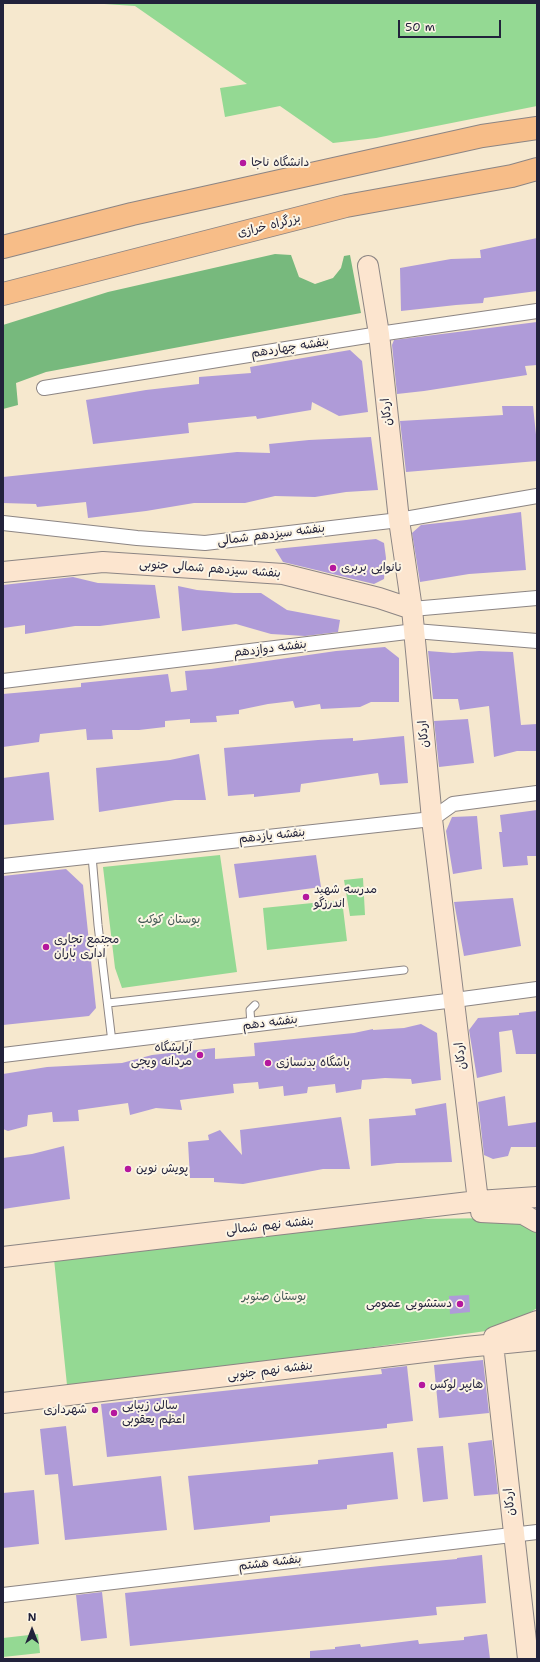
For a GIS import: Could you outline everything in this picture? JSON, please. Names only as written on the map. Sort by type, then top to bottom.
[{"type":"highway","points":[[3,246],[132,214],[482,136],[537,128]]},
{"type":"highway","name":"بزرگراه خرازی","points":[[3,294],[346,206],[512,176],[537,169]]},
{"type":"highway","points":[[3,236],[132,214]]},
{"type":"highway","points":[[3,301],[41,284]]},
{"type":"street","name":"اردکان","points":[[368,266],[379,334],[399,520],[415,631],[432,819],[455,1000],[478,1202]]},
{"type":"street","name":"بنفشه چهاردهم","points":[[44,388],[537,310]]},
{"type":"street","name":"بنفشه سیزدهم شمالی","points":[[3,522],[137,538],[205,543],[399,520],[537,496]]},
{"type":"street","name":"بنفشه سیزدهم شمالی جنوبی","points":[[3,572],[103,562],[283,574],[379,598],[412,609]]},
{"type":"street","points":[[412,609],[537,598]]},
{"type":"street","name":"بنفشه دوازدهم","points":[[3,681],[415,631],[537,641]]},
{"type":"street","name":"بنفشه یازدهم","points":[[3,866],[432,819],[453,804],[537,793]]},
{"type":"street","name":"بنفشه دهم","points":[[3,1055],[455,1000],[537,988]]},
{"type":"street","name":"بنفشه نهم شمالی","points":[[3,1257],[478,1202],[537,1197]]},
{"type":"street","points":[[339,1219],[452,1212],[488,1212],[523,1214],[537,1222]]},
{"type":"street","points":[[466,1347],[537,1321]]},
{"type":"street","name":"بنفشه نهم جنوبی","points":[[3,1403],[466,1347],[537,1340]]},
{"type":"street","name":"اردکان","points":[[493,1344],[528,1659]]},
{"type":"street","name":"بنفشه هشتم","points":[[3,1595],[537,1532]]},
{"type":"lane","points":[[92,856],[98,925],[112,1042]]},
{"type":"lane","points":[[108,1003],[404,970]]},
{"type":"lane","points":[[251,1025],[250,1010],[255,1005]]},
{"type":"green space","points":[[89,3],[537,4],[537,106],[376,138],[333,143],[280,106],[225,117],[220,88],[247,84],[135,6]]},
{"type":"green space","points":[[275,254],[291,255],[299,277],[315,284],[333,278],[341,268],[344,256],[350,255],[361,313],[46,372],[16,383],[18,405],[3,409],[3,325],[108,292]]},
{"type":"green space","name":"بوستان کوکب","points":[[220,855],[237,972],[122,988],[115,968],[103,867]]},
{"type":"green space","points":[[363,878],[365,915],[350,916],[344,880]]},
{"type":"green space","points":[[342,900],[347,941],[267,950],[263,908]]},
{"type":"green space","name":"بوستان صنوبر","points":[[494,1218],[526,1224],[537,1234],[537,1308],[507,1328],[296,1358],[67,1385],[54,1259],[345,1224],[419,1219]]},
{"type":"green space","points":[[38,1634],[40,1653],[3,1657],[3,1638]]},
{"type":"building","points":[[537,238],[537,291],[484,298],[483,303],[401,311],[400,268],[451,259],[481,258],[480,250]]},
{"type":"building","points":[[537,322],[537,365],[525,366],[527,375],[397,394],[392,345],[394,340]]},
{"type":"building","points":[[350,350],[362,361],[368,412],[339,416],[312,402],[311,410],[257,419],[256,416],[188,423],[189,433],[93,444],[86,400],[146,390],[199,384],[199,377],[251,373],[250,367]]},
{"type":"building","points":[[502,406],[533,406],[537,444],[537,461],[406,472],[400,421],[503,415]]},
{"type":"building","points":[[371,437],[378,490],[346,492],[315,497],[275,496],[245,503],[194,503],[88,518],[86,502],[37,507],[36,504],[3,503],[3,477],[237,452],[270,453],[269,444],[309,440]]},
{"type":"building","points":[[521,512],[526,570],[469,574],[420,582],[412,533],[421,525]]},
{"type":"building","points":[[376,539],[384,543],[386,558],[384,579],[374,584],[283,562],[275,549]]},
{"type":"building","points":[[73,577],[98,583],[155,585],[160,618],[100,626],[75,626],[25,634],[25,625],[3,628],[3,585]]},
{"type":"building","points":[[178,586],[197,590],[234,593],[261,593],[287,610],[340,620],[338,632],[305,636],[271,634],[236,624],[182,631]]},
{"type":"building","points":[[385,647],[399,658],[399,702],[371,702],[360,707],[321,709],[320,704],[295,708],[293,701],[239,710],[239,714],[216,716],[217,722],[190,723],[190,719],[165,721],[165,727],[139,730],[112,730],[113,739],[87,740],[86,729],[40,734],[39,742],[3,747],[3,694],[81,687],[81,683],[168,674],[171,692],[187,690],[185,671],[211,669],[336,651]]},
{"type":"building","points":[[428,651],[453,653],[479,651],[513,652],[521,725],[537,724],[537,751],[517,751],[494,757],[489,706],[460,710],[458,699],[433,699]]},
{"type":"building","points":[[468,719],[474,763],[439,767],[434,721]]},
{"type":"building","points":[[404,736],[408,783],[380,785],[378,773],[301,784],[300,792],[254,797],[254,794],[228,796],[224,748],[318,740],[353,738],[353,741]]},
{"type":"building","points":[[199,754],[206,800],[175,800],[99,812],[96,768],[170,760]]},
{"type":"building","points":[[49,772],[54,820],[3,825],[3,778]]},
{"type":"building","points":[[537,810],[537,856],[527,856],[528,865],[503,867],[499,832],[502,832],[500,815]]},
{"type":"building","points":[[477,816],[482,869],[453,874],[446,831],[452,817]]},
{"type":"building","points":[[316,855],[321,887],[239,898],[234,864]]},
{"type":"building","name":"مجتمع تجاری اداری باران","points":[[66,869],[83,885],[96,1008],[89,1016],[3,1025],[3,876]]},
{"type":"building","points":[[513,898],[521,946],[464,956],[454,902]]},
{"type":"building","points":[[537,1011],[537,1054],[516,1054],[512,1030],[499,1032],[502,1072],[477,1078],[469,1030],[478,1018],[519,1015],[519,1013]]},
{"type":"building","points":[[421,1024],[437,1033],[441,1080],[412,1084],[411,1079],[385,1078],[362,1080],[361,1089],[336,1093],[335,1084],[308,1087],[307,1093],[284,1096],[283,1086],[259,1089],[258,1082],[233,1084],[234,1093],[180,1100],[182,1110],[156,1108],[130,1115],[128,1103],[78,1110],[79,1121],[53,1122],[52,1112],[28,1115],[27,1126],[8,1131],[3,1129],[3,1074],[47,1067],[122,1063],[152,1055],[215,1048],[215,1059],[255,1056],[254,1043],[354,1033],[373,1029],[404,1028]]},
{"type":"building","points":[[505,1096],[508,1126],[537,1122],[537,1147],[511,1147],[508,1156],[493,1159],[484,1155],[478,1102]]},
{"type":"building","points":[[446,1103],[452,1162],[397,1163],[371,1166],[369,1119],[416,1115],[415,1109]]},
{"type":"building","points":[[341,1117],[350,1169],[323,1169],[243,1184],[214,1182],[214,1178],[190,1178],[188,1142],[209,1140],[208,1135],[220,1130],[242,1155],[240,1130]]},
{"type":"building","points":[[64,1146],[70,1199],[3,1209],[3,1158],[32,1154]]},
{"type":"building","name":"دستشویی عمومی","points":[[469,1295],[470,1312],[450,1314],[449,1296]]},
{"type":"building","points":[[483,1360],[489,1413],[439,1418],[434,1365]]},
{"type":"building","points":[[407,1366],[413,1421],[387,1424],[387,1428],[107,1457],[101,1404],[382,1374],[381,1369]]},
{"type":"building","points":[[66,1426],[73,1486],[161,1476],[167,1530],[65,1540],[58,1474],[45,1475],[40,1429]]},
{"type":"building","points":[[492,1440],[498,1494],[474,1496],[468,1443]]},
{"type":"building","points":[[443,1446],[448,1499],[423,1502],[417,1448]]},
{"type":"building","points":[[393,1452],[398,1499],[347,1505],[347,1509],[270,1516],[270,1522],[194,1530],[188,1476],[318,1464],[318,1460]]},
{"type":"building","points":[[34,1490],[39,1544],[3,1548],[3,1493]]},
{"type":"building","points":[[482,1555],[486,1603],[436,1607],[437,1615],[130,1646],[125,1593],[457,1559]]},
{"type":"building","points":[[102,1592],[107,1638],[81,1641],[76,1595]]},
{"type":"building","points":[[487,1634],[490,1659],[310,1659],[310,1651],[335,1649],[335,1647],[360,1644],[361,1647],[418,1640],[419,1644],[464,1640],[464,1637]]},
{"type":"place","name":"دانشگاه ناجا","points":[[243,163]]},
{"type":"place","name":"نانوایی بربری","points":[[333,568]]},
{"type":"place","name":"مدرسه شهید اندرزگو","points":[[306,897]]},
{"type":"place","name":"مجتمع تجاری اداری باران","points":[[46,947]]},
{"type":"place","name":"آرایشگاه مردانه ویجی","points":[[200,1055]]},
{"type":"place","name":"باشگاه بدنسازی","points":[[268,1063]]},
{"type":"place","name":"پویش نوین","points":[[128,1169]]},
{"type":"place","name":"دستشویی عمومی","points":[[460,1304]]},
{"type":"place","name":"هایپر لوکس","points":[[422,1385]]},
{"type":"place","name":"شهرداری","points":[[95,1410]]},
{"type":"place","name":"سالن زیبایی اعظم یعقوبی","points":[[114,1413]]}]
